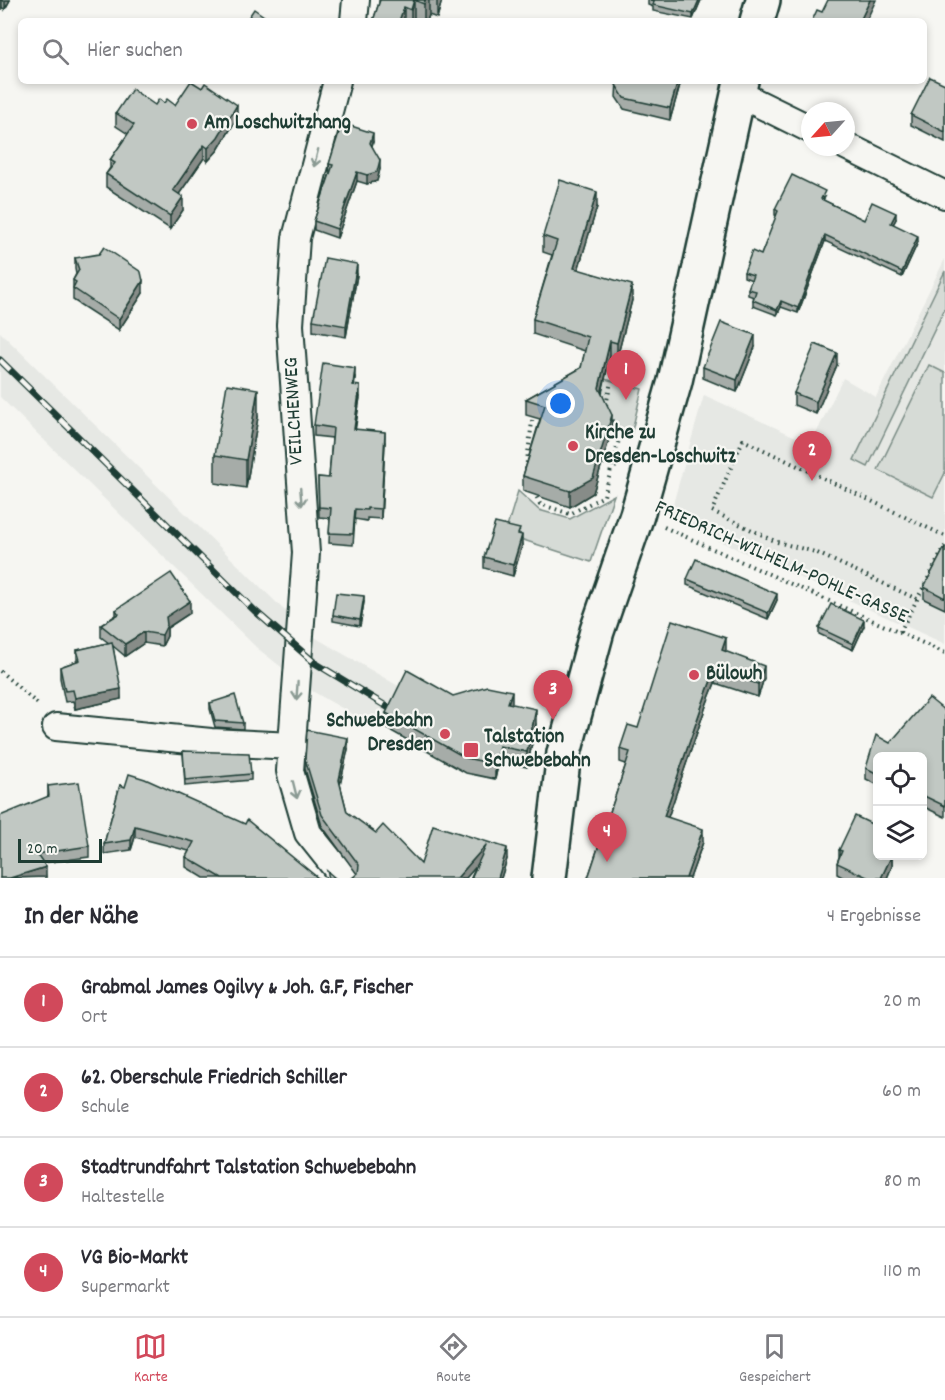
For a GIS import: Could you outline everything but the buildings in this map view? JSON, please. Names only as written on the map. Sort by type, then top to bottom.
[{"type":"main road","points":[[758,18],[763,0]]},
{"type":"main road","points":[[549,878],[564,753],[597,632],[637,515],[675,381],[739,87]]},
{"type":"street","points":[[354,18],[356,0]]},
{"type":"street","name":"VEILCHENWEG","points":[[336,84],[296,238],[290,325],[306,553],[291,771],[300,811],[308,833],[342,876]]},
{"type":"street","points":[[739,87],[801,124]]},
{"type":"street","points":[[855,150],[945,195]]},
{"type":"street","points":[[49,718],[211,742],[293,746]]},
{"type":"path","points":[[594,367],[602,369],[617,366],[653,375]]},
{"type":"path","points":[[530,484],[540,504],[570,514],[604,496],[620,436],[605,404],[611,382]]},
{"type":"path","points":[[525,473],[536,406]]},
{"type":"path","points":[[917,599],[815,552],[777,542],[712,511],[743,440],[945,536]]},
{"type":"path","points":[[604,463],[619,467]]},
{"type":"path","points":[[555,509],[556,502]]},
{"type":"path","name":"FRIEDRICH-WILHELM-POHLE-GASSE","points":[[637,515],[945,653]]},
{"type":"path","points":[[900,632],[945,546]]},
{"type":"path","points":[[0,672],[35,699],[49,718]]},
{"type":"shaded area","points":[[945,259],[945,644],[669,518],[704,395],[811,444],[843,378],[876,397]]},
{"type":"shaded area","points":[[945,271],[945,308],[868,467],[854,460]]},
{"type":"shaded area","points":[[0,332],[283,609],[316,638],[400,687],[380,730],[312,691],[257,648],[0,397]]},
{"type":"shaded area","points":[[929,365],[945,373],[945,473],[933,497],[878,470]]},
{"type":"shaded area","points":[[605,379],[642,389],[631,435],[612,430],[599,403]]},
{"type":"shaded area","points":[[518,491],[539,510],[570,519],[614,495],[591,562],[505,534]]},
{"type":"railway","points":[[0,360],[255,611],[315,663],[394,711]]},
{"type":"place","name":"Am Loschwitzhang","points":[[192,124]]},
{"type":"place","name":"Grabmal James Ogilvy & Joh. G.F, Fischer","points":[[626,400]]},
{"type":"place","name":"Kirche zu Dresden-Loschwitz","points":[[573,446]]},
{"type":"place","name":"62. Oberschule Friedrich Schiller","points":[[812,481]]},
{"type":"place","name":"Bülowh","points":[[694,675]]},
{"type":"place","name":"Stadtrundfahrt Talstation Schwebebahn","points":[[553,720]]},
{"type":"place","name":"Schwebebahn Dresden","points":[[445,734]]},
{"type":"place","name":"Talstation Schwebebahn","points":[[471,750]]},
{"type":"place","name":"VG Bio-Markt","points":[[607,862]]}]
